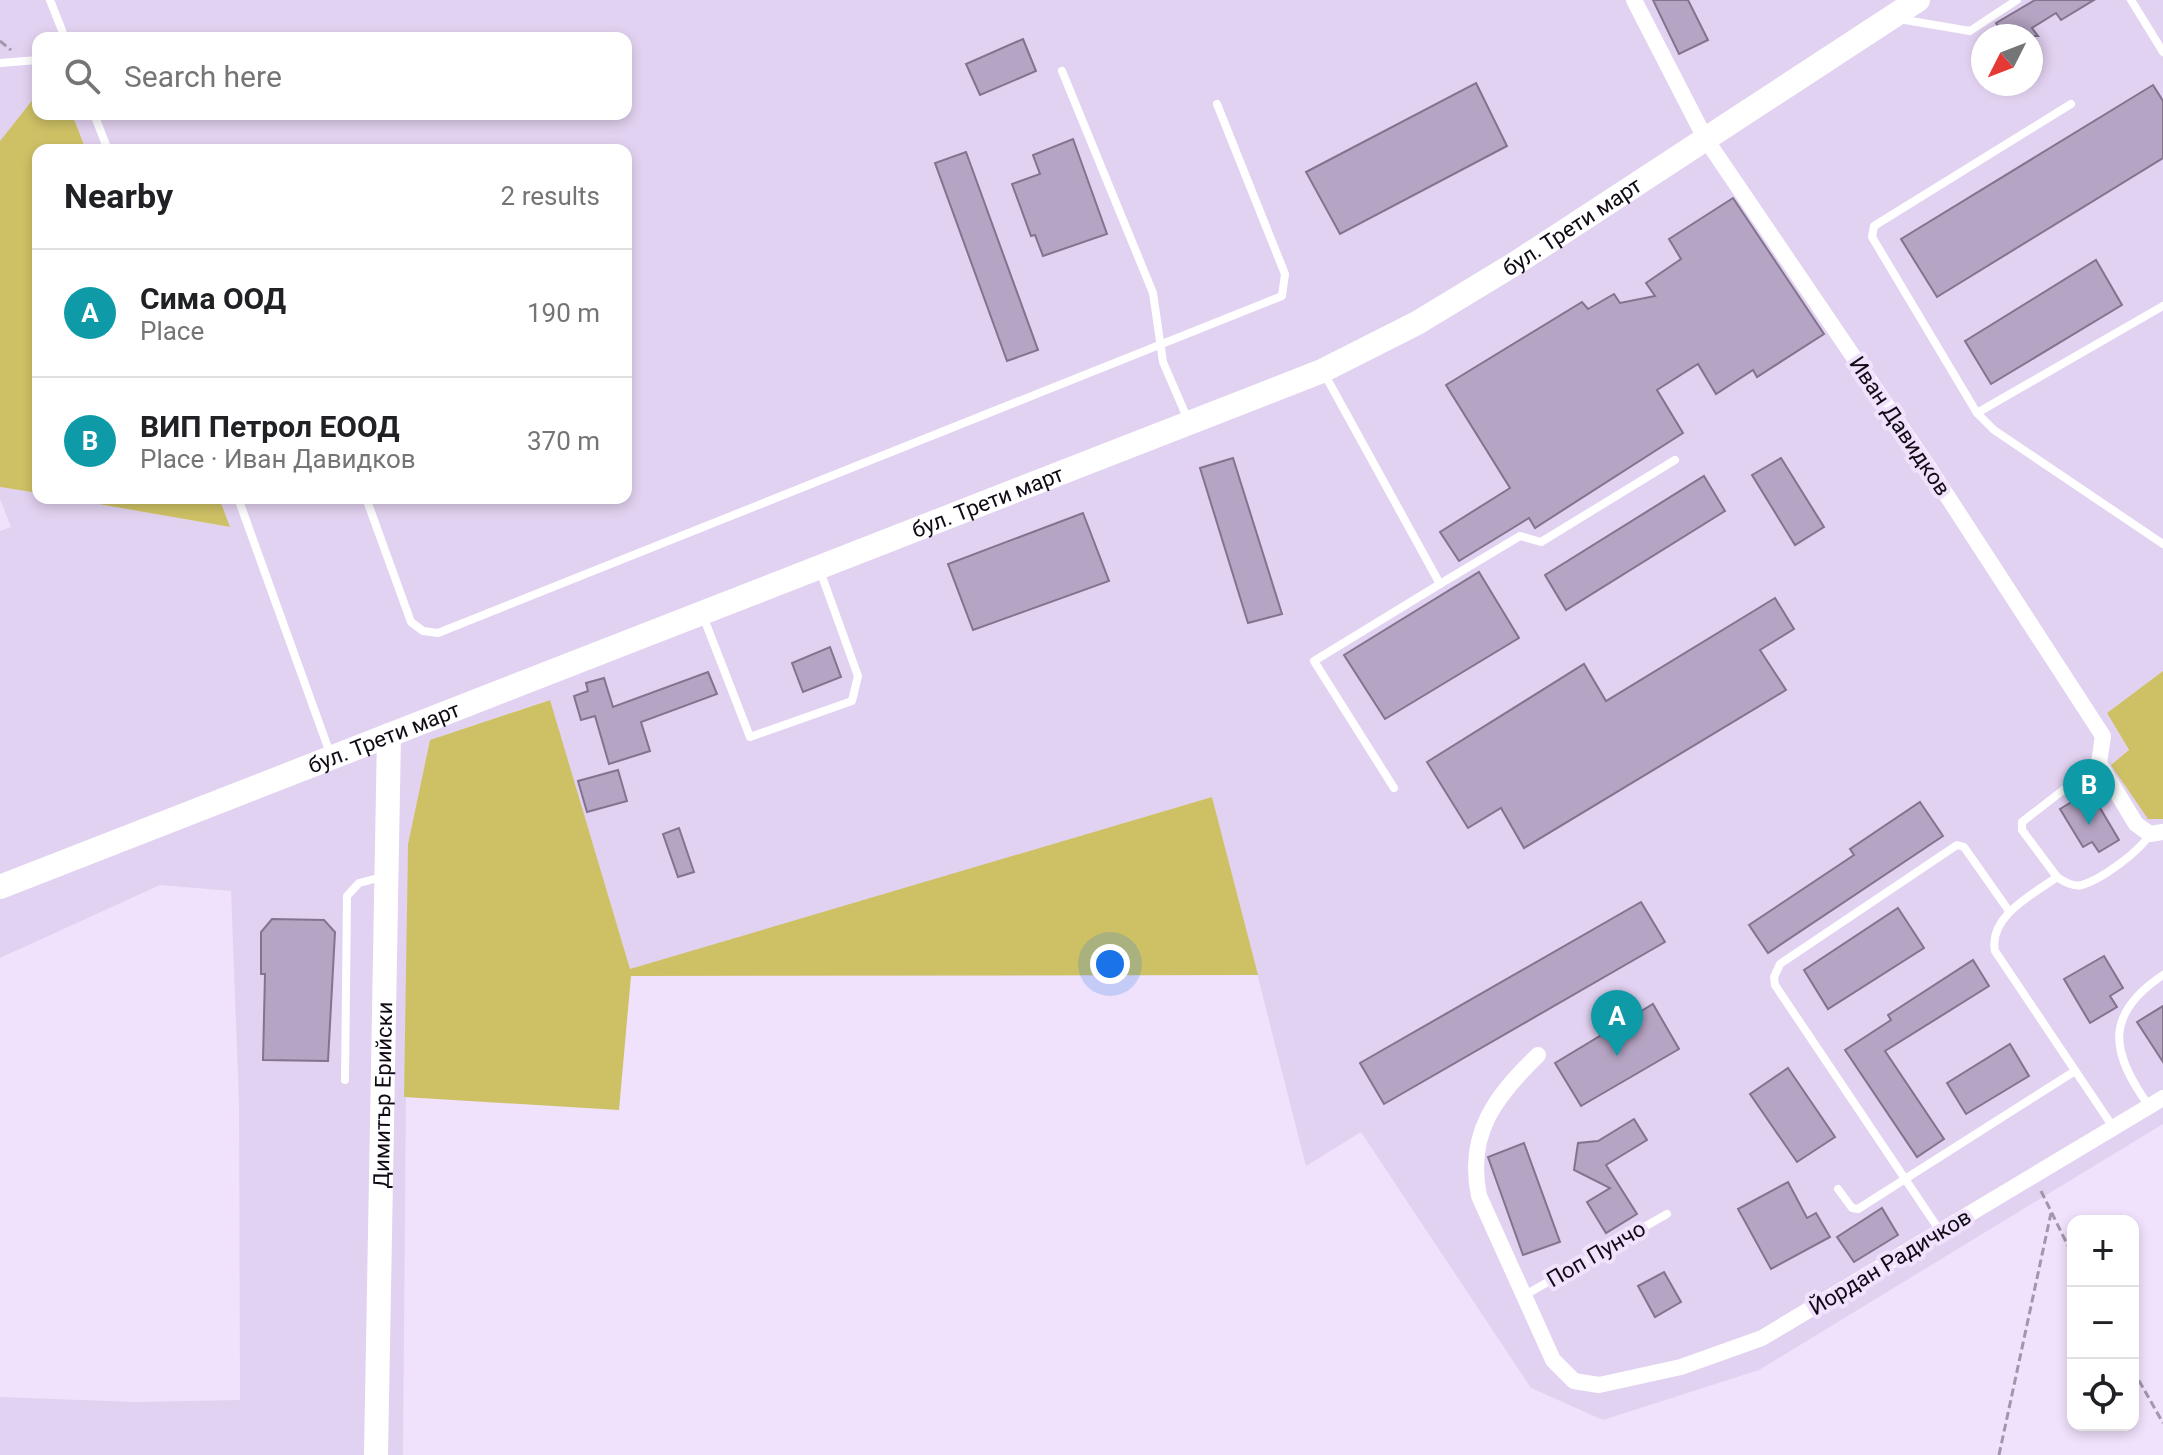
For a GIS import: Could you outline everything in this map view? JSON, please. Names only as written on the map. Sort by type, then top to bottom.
[{"type":"main road","name":"бул. Трети март","points":[[0,887],[1322,371],[1417,323],[1516,263],[1918,0]]},
{"type":"main road","name":"Димитър Ерийски","points":[[376,1455],[389,735]]},
{"type":"street","name":"Иван Давидков","points":[[1634,0],[1705,138],[1929,468],[2103,736],[2099,763],[2136,824],[2156,833]]},
{"type":"street","points":[[1525,1295],[1479,1196],[1476,1160],[1493,1104],[1538,1055]]},
{"type":"street","name":"Йордан Радичков","points":[[1525,1295],[1543,1339],[1563,1374],[1574,1381],[1599,1385],[1681,1367],[1762,1338],[2156,1102]]},
{"type":"lane","points":[[50,0],[63,32]]},
{"type":"lane","points":[[1890,18],[1970,31],[2017,0]]},
{"type":"lane","points":[[2131,0],[2163,52]]},
{"type":"lane","points":[[0,63],[32,60]]},
{"type":"lane","points":[[1062,71],[1153,293],[1158,310],[1159,347],[1190,424]]},
{"type":"lane","points":[[368,504],[411,622],[423,631],[438,633],[1282,296],[1286,287],[1280,259],[1217,104]]},
{"type":"lane","points":[[2071,104],[1872,229],[1872,237],[1987,425],[2163,544]]},
{"type":"lane","points":[[96,120],[106,144]]},
{"type":"lane","points":[[1977,413],[2163,306]]},
{"type":"lane","points":[[1322,371],[1440,584]]},
{"type":"lane","points":[[1394,788],[1314,661],[1520,536],[1541,542],[1675,460]]},
{"type":"lane","points":[[240,504],[332,757]]},
{"type":"lane","points":[[701,612],[750,737],[852,701],[858,676],[818,566]]},
{"type":"lane","points":[[2099,763],[2022,822],[2022,830],[2057,877],[2066,883],[2083,885],[2134,854],[2156,833]]},
{"type":"lane","points":[[1941,1232],[1775,985],[1776,969],[1957,845],[1964,847],[2009,911]]},
{"type":"lane","points":[[345,1080],[347,896],[359,883],[386,877]]},
{"type":"lane","points":[[2057,877],[2009,911],[1995,937],[1995,951],[2114,1128]]},
{"type":"lane","points":[[2156,1102],[2124,1072],[2118,1041],[2126,1007],[2144,988],[2163,975]]},
{"type":"lane","points":[[1838,1189],[1856,1210],[2075,1071]]},
{"type":"lane","name":"Поп Пунчо","points":[[1525,1295],[1667,1214]]},
{"type":"path","points":[[2033,1176],[2067,1244]]},
{"type":"path","points":[[1999,1455],[2051,1213]]},
{"type":"path","points":[[2139,1381],[2163,1423]]},
{"type":"shaded area","points":[[0,0],[2163,0],[2163,671],[2107,713],[2129,751],[2111,765],[2148,818],[2163,819],[2163,1124],[1759,1370],[1603,1420],[1531,1388],[1361,1132],[1306,1166],[1212,797],[630,970],[549,700],[430,740],[408,844],[403,1455],[0,1455],[0,1397],[135,1402],[240,1400],[239,1102],[231,891],[160,885],[0,958],[0,531],[11,527],[0,499],[0,487],[32,492],[32,504],[98,504],[229,527],[221,504],[632,504],[632,144],[84,144],[74,120],[632,120],[632,32],[32,32],[32,101],[0,141]]},
{"type":"shaded area","points":[[32,101],[32,120],[74,120],[84,144],[32,144],[32,492],[0,487],[0,141]]},
{"type":"shaded area","points":[[98,504],[221,504],[230,527]]},
{"type":"shaded area","points":[[2163,671],[2163,819],[2148,819],[2111,765],[2129,750],[2107,713]]},
{"type":"shaded area","points":[[550,700],[630,969],[1212,797],[1258,975],[631,976],[619,1110],[404,1097],[408,844],[430,740]]},
{"type":"building","points":[[1653,0],[1688,0],[1708,40],[1679,54]]},
{"type":"building","points":[[2035,0],[2094,0],[2061,20],[2056,13],[2038,24],[1996,23]]},
{"type":"building","points":[[1023,39],[1036,71],[980,95],[966,64]]},
{"type":"building","points":[[1476,83],[1507,146],[1340,234],[1306,172]]},
{"type":"building","points":[[2153,85],[2163,101],[2163,158],[1937,297],[1901,239]]},
{"type":"building","points":[[1073,139],[1107,234],[1043,256],[1035,235],[1031,236],[1012,184],[1040,174],[1033,155]]},
{"type":"building","points":[[966,152],[1038,350],[1007,361],[935,163]]},
{"type":"building","points":[[1733,198],[1824,334],[1757,377],[1753,370],[1716,394],[1698,364],[1657,390],[1683,433],[1535,528],[1529,518],[1459,561],[1440,532],[1510,488],[1446,385],[1582,302],[1588,309],[1614,294],[1620,303],[1655,296],[1646,283],[1681,259],[1669,239]]},
{"type":"building","points":[[2096,260],[2122,305],[1991,384],[1965,341]]},
{"type":"building","points":[[1233,458],[1282,614],[1248,623],[1200,468]]},
{"type":"building","points":[[1781,458],[1824,527],[1795,545],[1752,475]]},
{"type":"building","points":[[1704,476],[1725,511],[1566,610],[1545,575]]},
{"type":"building","points":[[1083,513],[1109,581],[973,630],[948,564]]},
{"type":"building","points":[[1479,572],[1519,638],[1385,719],[1344,655]]},
{"type":"building","points":[[1775,598],[1794,629],[1760,650],[1786,690],[1524,848],[1501,808],[1468,828],[1427,762],[1584,664],[1606,701]]},
{"type":"building","points":[[830,647],[841,677],[803,692],[792,663]]},
{"type":"building","points":[[708,672],[717,694],[641,722],[650,751],[609,764],[595,716],[581,720],[574,696],[588,691],[586,683],[604,678],[613,707]]},
{"type":"building","points":[[618,770],[627,801],[587,812],[578,781]]},
{"type":"building","points":[[2090,791],[2119,840],[2099,852],[2092,842],[2083,847],[2060,809]]},
{"type":"building","points":[[1920,802],[1943,836],[1768,953],[1749,925],[1854,855],[1850,849]]},
{"type":"building","points":[[679,828],[694,872],[678,877],[663,834]]},
{"type":"building","points":[[1641,902],[1665,942],[1384,1104],[1360,1063]]},
{"type":"building","points":[[1898,908],[1924,948],[1828,1009],[1804,970]]},
{"type":"building","points":[[272,919],[324,920],[335,932],[328,1061],[263,1060],[265,974],[261,974],[261,932]]},
{"type":"building","points":[[2104,956],[2123,988],[2110,996],[2117,1007],[2090,1023],[2064,979]]},
{"type":"building","points":[[1973,960],[1989,986],[1885,1051],[1944,1139],[1917,1157],[1845,1050],[1891,1020],[1888,1015]]},
{"type":"building","points":[[1653,1004],[1679,1049],[1581,1106],[1555,1063]]},
{"type":"building","points":[[2163,1006],[2163,1062],[2137,1022]]},
{"type":"building","points":[[2010,1044],[2029,1076],[1966,1114],[1947,1083]]},
{"type":"building","points":[[1788,1068],[1835,1137],[1797,1162],[1750,1094]]},
{"type":"building","points":[[1634,1119],[1647,1140],[1606,1165],[1637,1214],[1606,1233],[1587,1202],[1610,1188],[1574,1170],[1578,1143],[1598,1141]]},
{"type":"building","points":[[1524,1143],[1560,1242],[1523,1255],[1488,1157]]},
{"type":"building","points":[[1788,1182],[1807,1218],[1816,1213],[1830,1237],[1771,1269],[1738,1209]]},
{"type":"building","points":[[1882,1208],[1898,1235],[1854,1262],[1837,1237]]},
{"type":"building","points":[[1664,1272],[1681,1302],[1655,1317],[1638,1286]]},
{"type":"place","name":"ВИП Петрол ЕООД","points":[[2089,825]]},
{"type":"place","name":"Сима ООД","points":[[1617,1056]]}]
